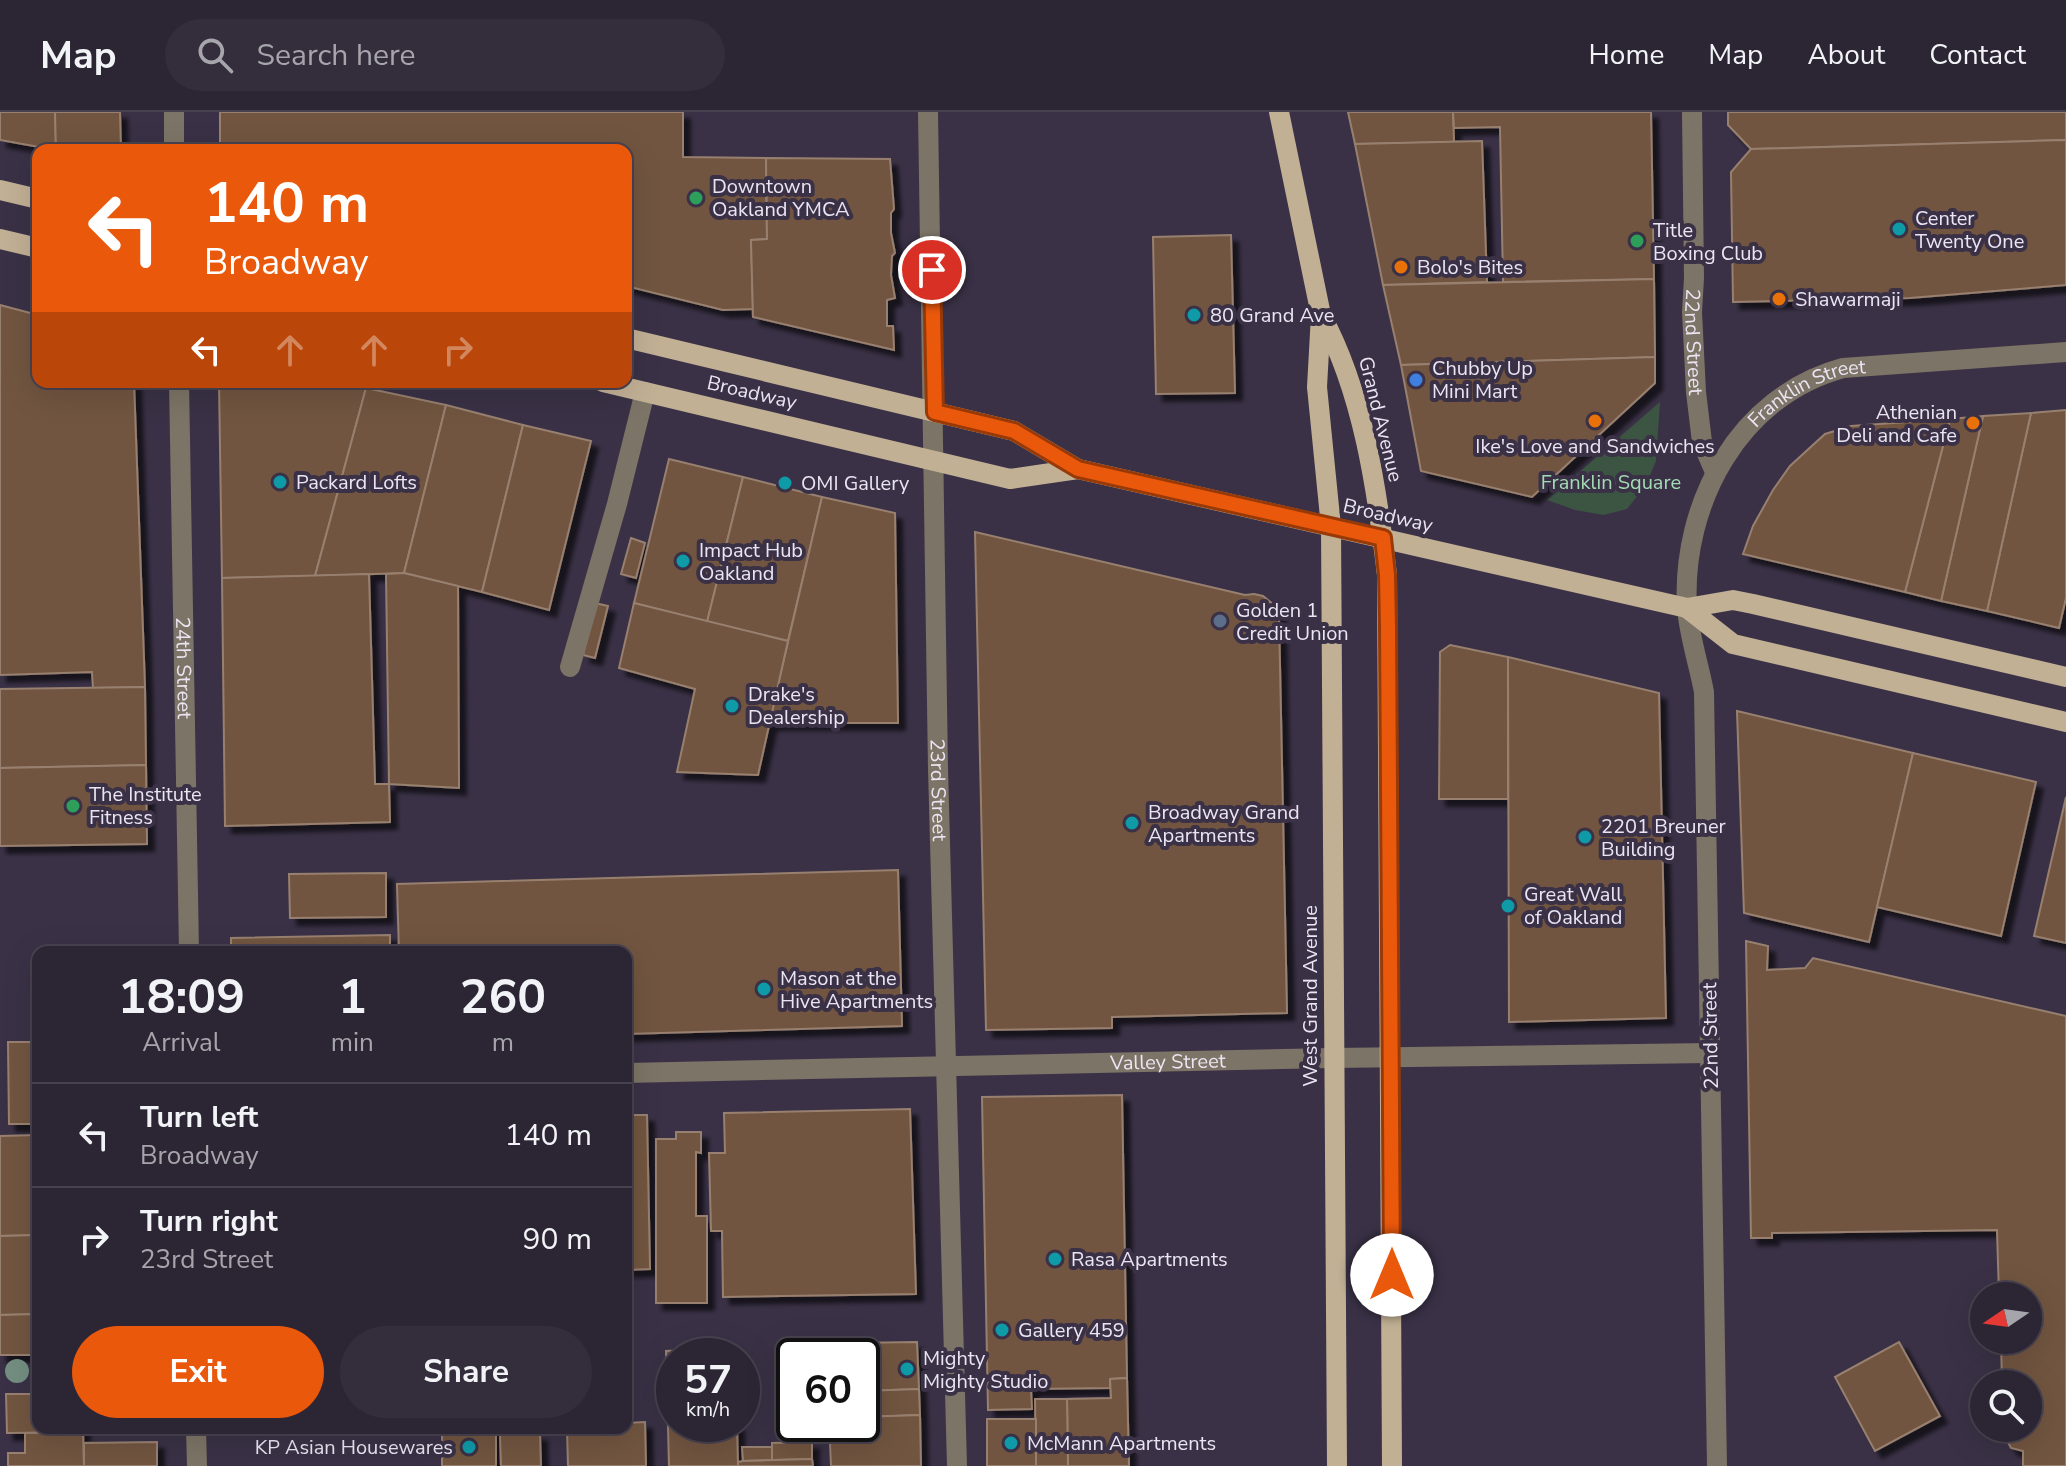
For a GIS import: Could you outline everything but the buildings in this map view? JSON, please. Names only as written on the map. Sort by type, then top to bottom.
[{"type":"main road","name":"Grand Avenue","points":[[1279,112],[1321,315],[1317,387],[1331,527]]},
{"type":"main road","points":[[0,190],[32,198]]},
{"type":"main road","points":[[0,239],[32,247]]},
{"type":"main road","name":"Grand Avenue","points":[[1321,315],[1349,377],[1383,538]]},
{"type":"main road","name":"Broadway","points":[[632,339],[1014,431],[1078,469],[1687,608],[1733,600],[2066,677]]},
{"type":"main road","name":"Broadway","points":[[628,388],[1010,479],[1078,469]]},
{"type":"main road","name":"West Grand Avenue","points":[[1331,527],[1337,1466]]},
{"type":"main road","points":[[1383,538],[1388,615],[1392,1466]]},
{"type":"main road","name":"Broadway","points":[[1687,608],[1733,644],[2066,722]]},
{"type":"street","points":[[174,112],[174,144]]},
{"type":"street","name":"23rd Street","points":[[928,112],[935,412],[938,769],[957,1466]]},
{"type":"street","name":"22nd Street","points":[[1692,112],[1692,312],[1696,392],[1702,442],[1715,472]]},
{"type":"street","name":"Franklin Street","points":[[1687,608],[1691,550],[1698,515],[1715,472],[1738,437],[1778,399],[1822,373],[1843,368],[2066,352]]},
{"type":"street","name":"24th Street","points":[[179,388],[189,946]]},
{"type":"street","points":[[570,667],[617,504],[645,392]]},
{"type":"street","name":"22nd Street","points":[[1687,608],[1704,692],[1717,1466]]},
{"type":"street","name":"Valley Street","points":[[632,1073],[1710,1053]]},
{"type":"street","points":[[196,1434],[197,1466]]},
{"type":"green space","name":"Franklin Square","points":[[1660,402],[1656,461],[1646,485],[1627,509],[1604,515],[1575,510],[1547,500]]},
{"type":"place","name":"Downtown Oakland YMCA","points":[[696,198]]},
{"type":"place","name":"Center Twenty One","points":[[1899,229]]},
{"type":"place","name":"Title Boxing Club","points":[[1637,241]]},
{"type":"place","name":"Bolo's Bites","points":[[1401,267]]},
{"type":"place","name":"Shawarmaji","points":[[1779,299]]},
{"type":"place","name":"80 Grand Ave","points":[[1194,315]]},
{"type":"place","name":"Chubby Up Mini Mart","points":[[1416,380]]},
{"type":"place","name":"Ike's Love and Sandwiches","points":[[1595,421]]},
{"type":"place","name":"Athenian Deli and Cafe","points":[[1973,423]]},
{"type":"place","name":"Packard Lofts","points":[[280,482]]},
{"type":"place","name":"OMI Gallery","points":[[785,483]]},
{"type":"place","name":"Impact Hub Oakland","points":[[683,561]]},
{"type":"place","name":"Golden 1 Credit Union","points":[[1220,621]]},
{"type":"place","name":"Drake's Dealership","points":[[732,706]]},
{"type":"place","name":"The Institute Fitness","points":[[73,806]]},
{"type":"place","name":"Broadway Grand Apartments","points":[[1132,823]]},
{"type":"place","name":"2201 Breuner Building","points":[[1585,837]]},
{"type":"place","name":"Great Wall of Oakland","points":[[1508,906]]},
{"type":"place","name":"Mason at the Hive Apartments","points":[[764,989]]},
{"type":"place","name":"Rasa Apartments","points":[[1055,1259]]},
{"type":"place","name":"Gallery 459","points":[[1002,1330]]},
{"type":"place","name":"Mighty Mighty Studio","points":[[907,1369]]},
{"type":"place","name":"McMann Apartments","points":[[1011,1443]]},
{"type":"place","name":"KP Asian Housewares","points":[[469,1447]]},
{"type":"route","points":[[932,270],[935,412],[1014,431],[1078,469],[1383,538],[1388,626],[1392,1275]]}]
